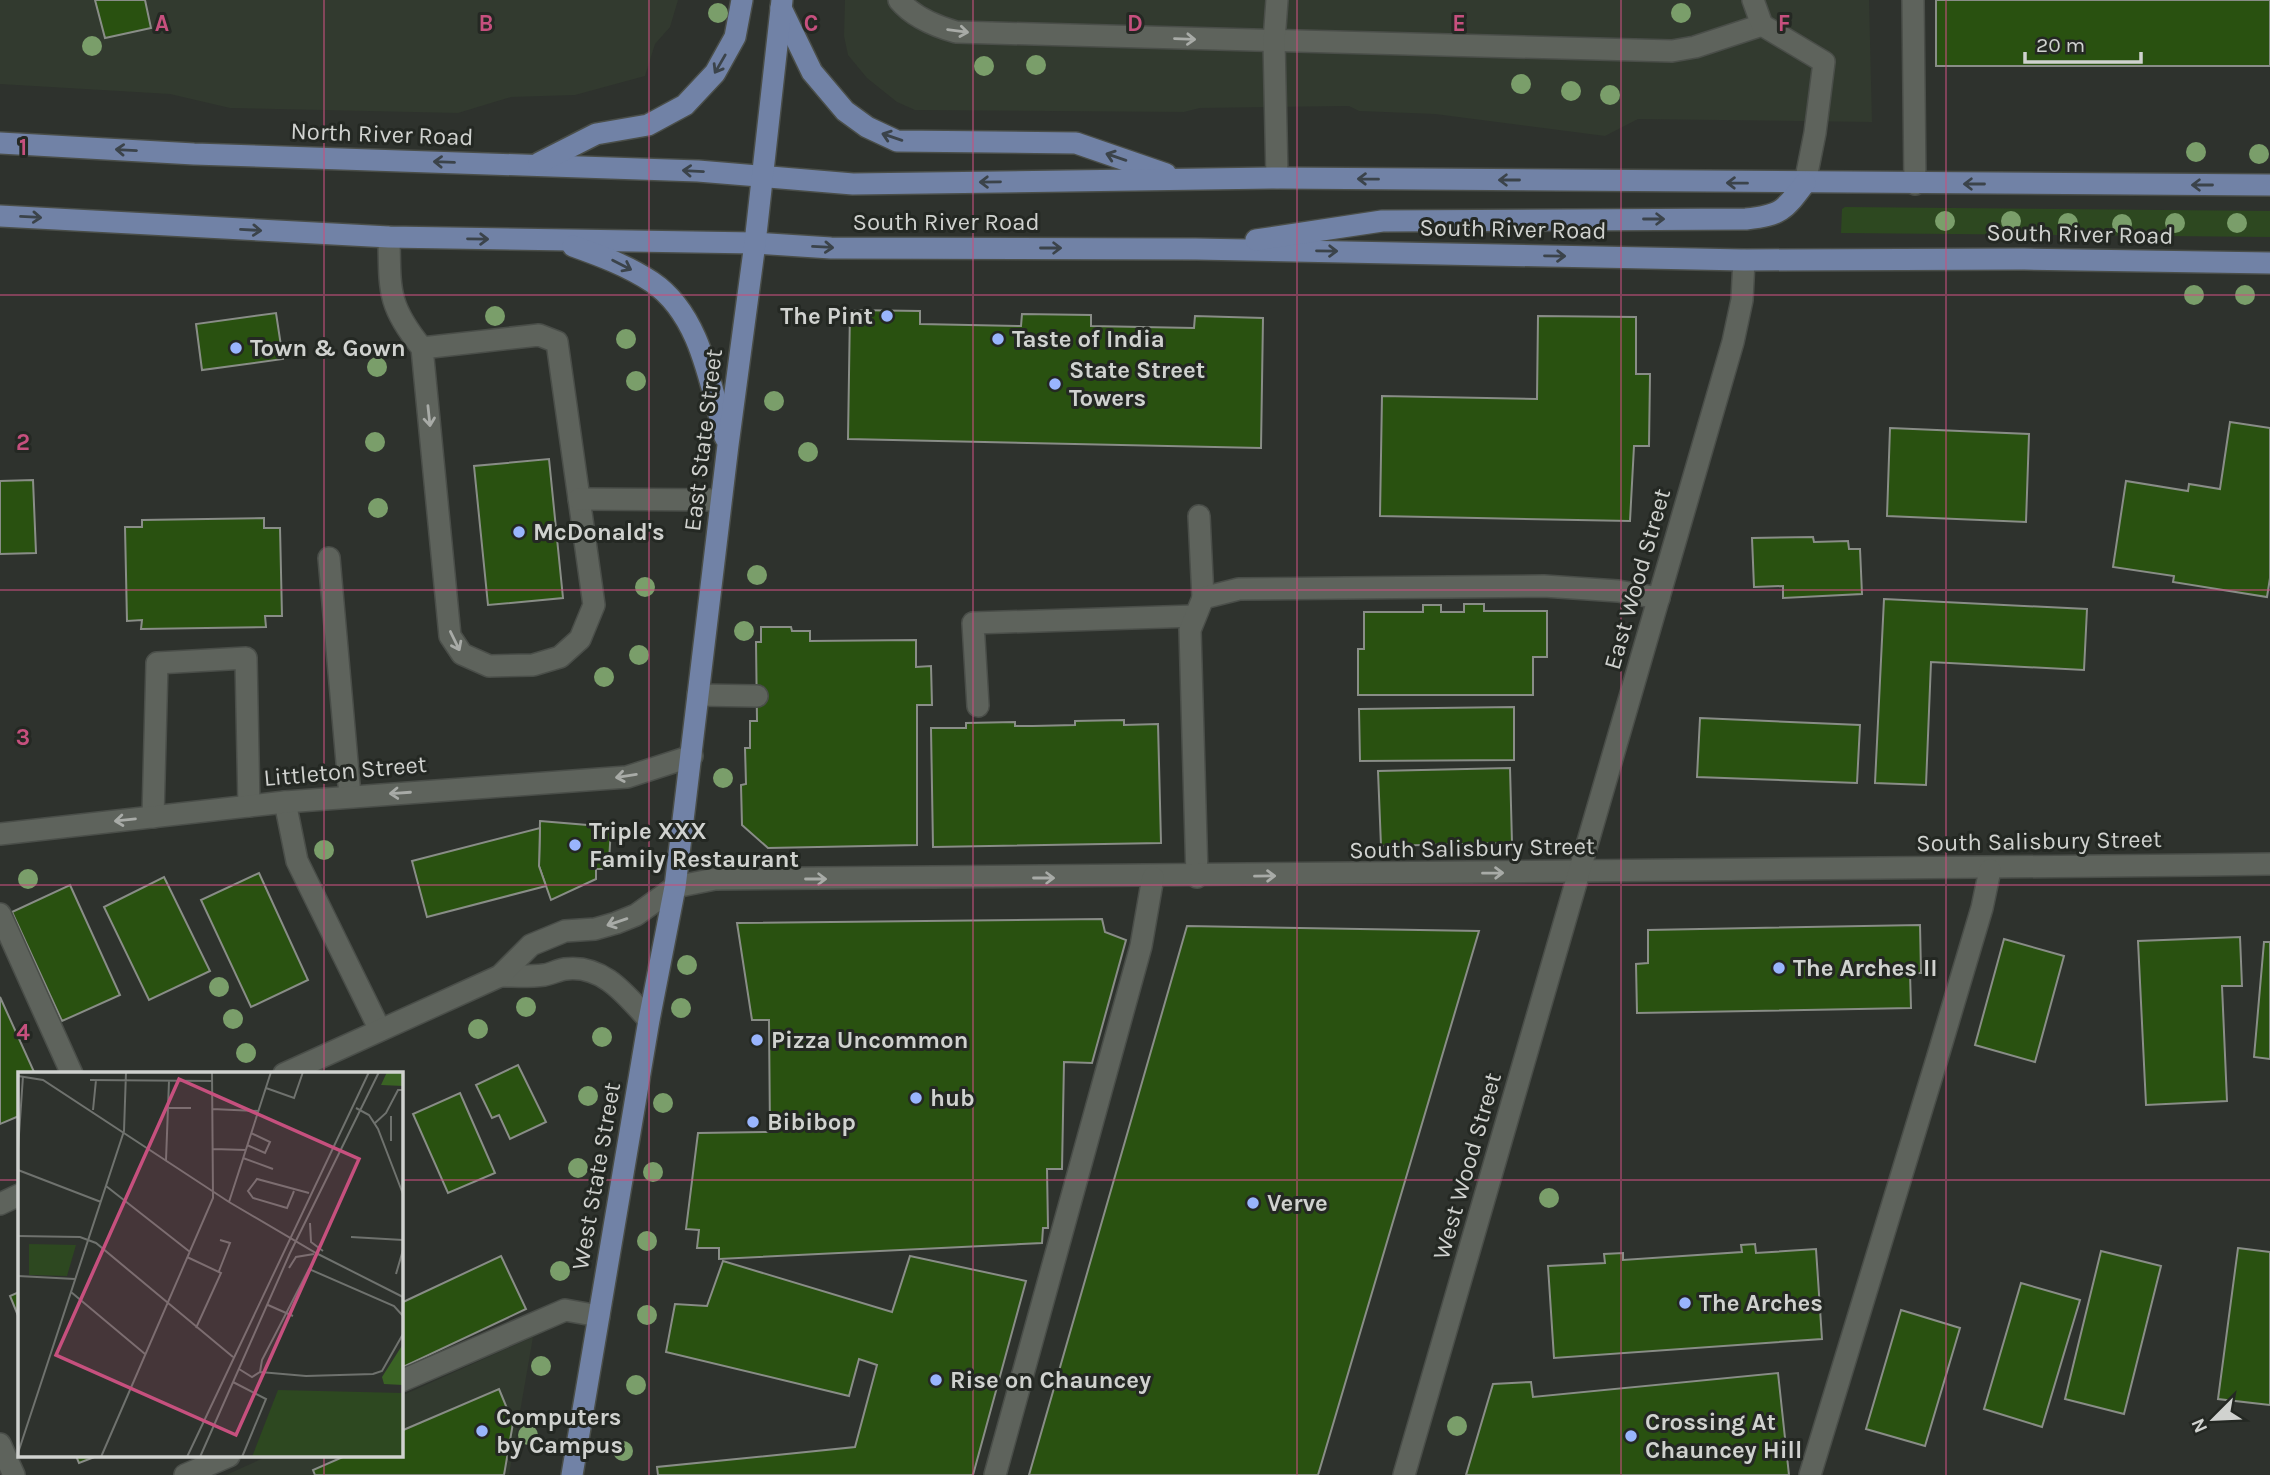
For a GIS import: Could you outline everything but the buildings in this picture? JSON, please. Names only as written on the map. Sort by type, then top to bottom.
[{"type":"main road","points":[[536,165],[596,134],[648,125],[685,105],[715,73],[735,37],[742,0]]},
{"type":"main road","points":[[781,4],[813,72],[845,110],[867,127],[898,141],[1076,144],[1181,179]]},
{"type":"main road","name":"East State Street","points":[[675,887],[755,243],[781,4]]},
{"type":"main road","name":"North River Road","points":[[0,143],[194,154],[698,171],[761,176]]},
{"type":"main road","name":"South River Road","points":[[761,176],[853,184],[1277,178],[2270,185]]},
{"type":"main road","points":[[1196,249],[1382,221],[1746,219],[1769,216],[1787,208],[1805,183]]},
{"type":"main road","points":[[0,216],[389,237],[755,243]]},
{"type":"main road","points":[[558,241],[619,263],[655,284],[676,305],[692,329],[728,445]]},
{"type":"main road","name":"South River Road","points":[[755,243],[831,248],[1196,249],[1744,260],[2270,262]]},
{"type":"main road","name":"West State Street","points":[[572,1475],[649,1020],[675,887]]},
{"type":"street","points":[[899,0],[934,26],[956,32],[1275,41],[1672,51],[1695,47],[1762,24]]},
{"type":"street","points":[[1277,0],[1277,178]]},
{"type":"street","points":[[1753,0],[1762,24],[1824,62],[1815,133],[1805,183]]},
{"type":"street","points":[[1913,0],[1915,184]]},
{"type":"street","points":[[389,237],[390,292],[402,324],[422,348],[450,636],[462,654],[489,666],[533,665],[560,657],[580,639],[594,605],[557,342],[538,335],[422,348]]},
{"type":"street","name":"East Wood Street","points":[[1579,872],[1732,342],[1742,300],[1744,260]]},
{"type":"street","points":[[579,499],[721,500]]},
{"type":"street","points":[[1197,877],[1191,630],[1199,607],[1199,516]]},
{"type":"street","points":[[329,558],[350,796]]},
{"type":"street","points":[[978,706],[973,623],[1199,607],[1239,589],[1544,586],[1618,591],[1659,598]]},
{"type":"street","points":[[153,817],[157,663],[246,658],[249,806]]},
{"type":"street","points":[[698,695],[757,696]]},
{"type":"street","name":"Littleton Street","points":[[0,834],[350,796],[627,777],[692,756]]},
{"type":"street","points":[[285,802],[297,860],[380,1030]]},
{"type":"street","name":"South Salisbury Street","points":[[675,887],[715,879],[1990,870],[2270,864]]},
{"type":"street","points":[[1810,1475],[1982,908],[1990,870]]},
{"type":"street","name":"West Wood Street","points":[[1404,1475],[1579,872]]},
{"type":"street","points":[[995,1475],[1140,946],[1153,877]]},
{"type":"street","points":[[288,1072],[500,976],[531,944],[565,931],[595,929],[636,915],[675,887]]},
{"type":"street","points":[[0,914],[71,1072]]},
{"type":"street","points":[[500,976],[543,975],[566,969],[586,970],[604,976],[622,990],[649,1020]]},
{"type":"street","points":[[0,1204],[18,1195]]},
{"type":"street","points":[[402,1381],[565,1310],[599,1316]]},
{"type":"street","points":[[0,1444],[14,1475]]},
{"type":"street","points":[[185,1475],[223,1458]]},
{"type":"shaded area","points":[[0,0],[678,0],[670,27],[655,44],[645,76],[575,95],[511,97],[458,113],[230,108],[170,94],[0,84]]},
{"type":"shaded area","points":[[845,0],[1869,0],[1872,122],[1638,119],[1605,136],[1435,114],[1359,111],[1349,106],[1200,108],[1184,112],[915,110],[897,102],[867,78],[848,55],[844,36]]},
{"type":"shaded area","points":[[533,1337],[509,1475],[226,1475],[264,1458],[402,1458],[402,1396]]},
{"type":"green space","points":[[1842,209],[2270,211],[2270,237],[1841,233]]},
{"type":"place","name":"The Pint","points":[[887,316]]},
{"type":"place","name":"Taste of India","points":[[998,339]]},
{"type":"place","name":"Town & Gown","points":[[236,348]]},
{"type":"place","name":"State Street Towers","points":[[1055,384]]},
{"type":"place","name":"McDonald's","points":[[519,532]]},
{"type":"place","name":"Triple XXX Family Restaurant","points":[[575,845]]},
{"type":"place","name":"The Arches II","points":[[1779,968]]},
{"type":"place","name":"Pizza Uncommon","points":[[757,1040]]},
{"type":"place","name":"hub","points":[[916,1098]]},
{"type":"place","name":"Bibibop","points":[[753,1122]]},
{"type":"place","name":"Verve","points":[[1253,1203]]},
{"type":"place","name":"The Arches","points":[[1685,1303]]},
{"type":"place","name":"Rise on Chauncey","points":[[936,1380]]},
{"type":"place","name":"Computers by Campus","points":[[482,1431]]},
{"type":"place","name":"Crossing At Chauncey Hill","points":[[1631,1436]]}]
